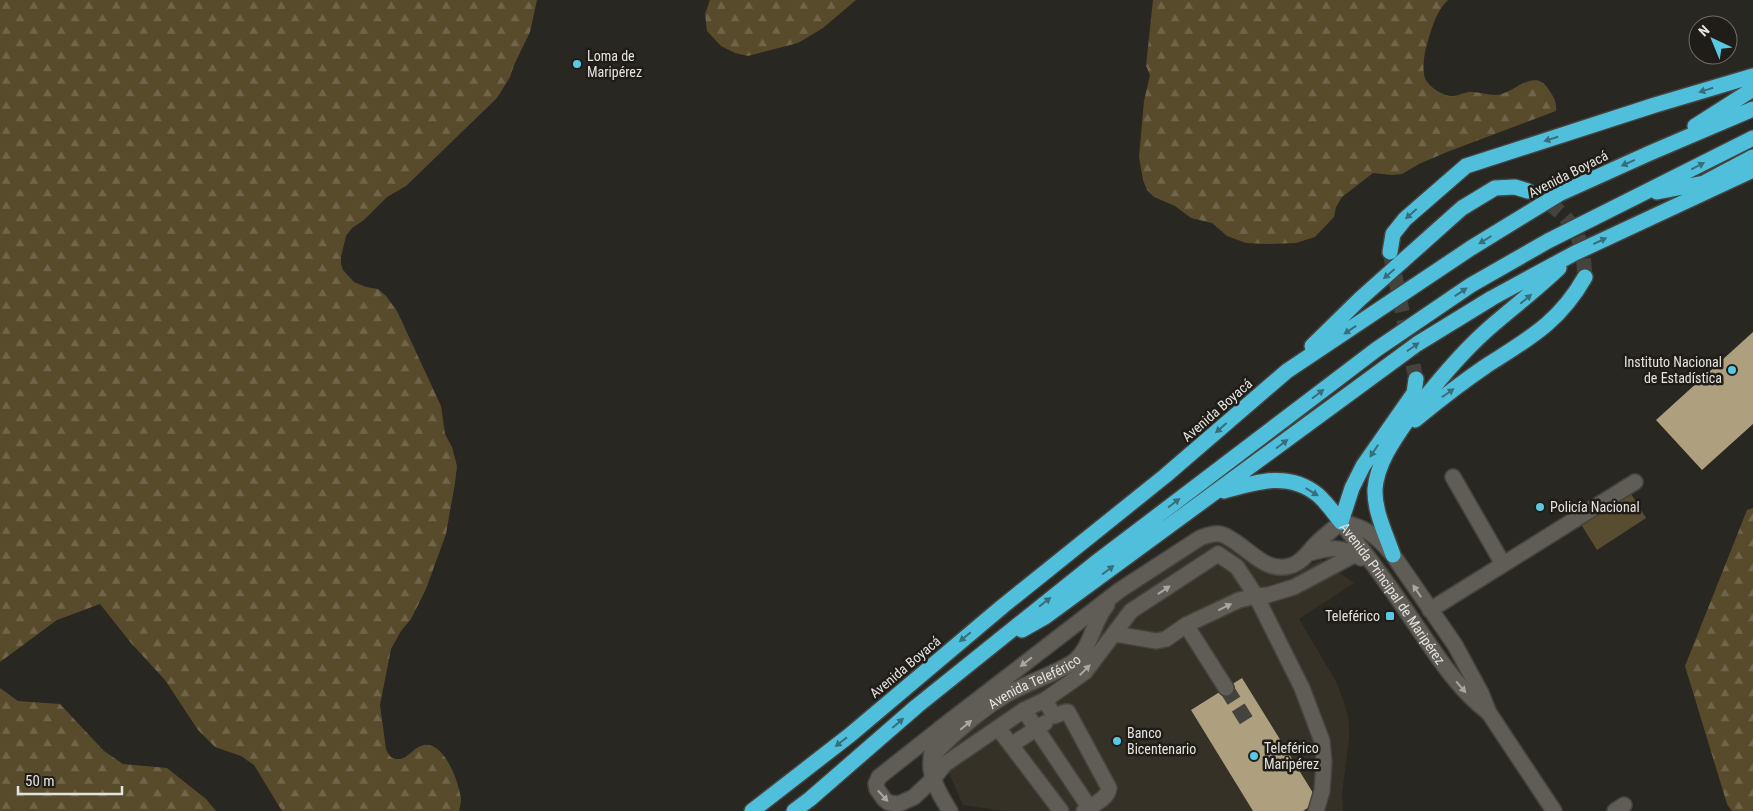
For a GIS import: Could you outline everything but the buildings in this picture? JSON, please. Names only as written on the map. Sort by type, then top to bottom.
[{"type":"highway","points":[[1390,252],[1393,234],[1405,219],[1466,166],[1655,105],[1753,76]]},
{"type":"highway","points":[[1650,153],[1753,89]]},
{"type":"highway","name":"Avenida Boyacá","points":[[752,811],[850,734],[1010,600],[1165,476],[1287,371],[1471,248],[1559,194],[1753,109]]},
{"type":"highway","points":[[794,811],[980,654],[1094,564],[1377,349],[1471,285],[1548,240],[1753,138]]},
{"type":"highway","points":[[1639,196],[1704,183],[1753,157]]},
{"type":"highway","points":[[980,654],[1045,617],[1144,543],[1215,494],[1416,344],[1492,298],[1575,253],[1753,170]]},
{"type":"highway","points":[[1287,371],[1360,299],[1462,208],[1495,188],[1514,187],[1528,191]]},
{"type":"highway","points":[[1393,555],[1375,505],[1375,488],[1380,468],[1397,435],[1432,386],[1486,331],[1533,292],[1575,253]]},
{"type":"highway","points":[[1397,435],[1442,397],[1548,325],[1569,302],[1585,277]]},
{"type":"highway","points":[[1341,522],[1352,488],[1363,466],[1414,393],[1416,379]]},
{"type":"highway","points":[[1215,494],[1258,481],[1276,479],[1304,487],[1317,494],[1341,522]]},
{"type":"street","points":[[1453,477],[1503,564]]},
{"type":"street","points":[[1430,610],[1634,482]]},
{"type":"street","name":"Avenida Teleférico","points":[[1310,553],[1316,543],[1341,522]]},
{"type":"street","name":"Avenida Principal de Maripérez","points":[[1341,522],[1368,531],[1382,542],[1393,555],[1455,645],[1481,692],[1489,713],[1554,811]]},
{"type":"street","name":"Avenida Principal de Maripérez","points":[[1341,522],[1377,568],[1464,690],[1477,704],[1489,713]]},
{"type":"street","name":"Avenida Teleférico","points":[[950,811],[933,780],[930,758],[933,744],[941,728],[1120,590],[1200,538],[1221,533],[1270,566],[1294,565],[1310,553],[1329,547],[1356,554],[1377,568]]},
{"type":"street","points":[[941,728],[880,777],[876,784],[879,794],[889,803],[899,804],[914,797],[933,780],[945,764],[1024,710],[1045,700],[1085,672],[1131,612],[1218,554],[1238,568],[1256,596],[1302,688],[1322,741],[1324,762],[1322,791],[1316,811]]},
{"type":"street","points":[[1115,634],[1156,641],[1166,639],[1186,625],[1238,600],[1268,595],[1294,587],[1356,554]]},
{"type":"street","name":"Avenida Teleférico","points":[[930,758],[976,716],[1011,692],[1072,662],[1086,647],[1101,612],[1120,590]]},
{"type":"street","points":[[1186,625],[1226,688]]},
{"type":"street","points":[[1438,656],[1445,660],[1453,658],[1455,645]]},
{"type":"street","points":[[1045,700],[1054,716]]},
{"type":"street","points":[[1011,745],[1036,729],[1054,716],[1068,712],[1109,788],[1109,793],[1105,798],[1087,809],[1036,729],[1024,710]]},
{"type":"street","points":[[998,728],[1061,811]]},
{"type":"shaded area","points":[[1628,489],[1646,518],[1597,550],[1579,521]]},
{"type":"shaded area","points":[[1223,540],[1241,550],[1304,567],[1321,560],[1354,583],[1299,619],[1337,683],[1349,722],[1349,738],[1342,794],[1343,811],[1004,811],[963,805],[945,764],[945,758],[952,748],[980,724],[1015,699],[1078,664],[1117,598],[1195,548]]},
{"type":"green space","points":[[0,0],[537,0],[530,32],[510,77],[497,98],[406,186],[387,197],[364,220],[352,228],[346,236],[341,257],[343,270],[354,282],[378,289],[397,311],[441,406],[445,434],[452,447],[457,466],[446,534],[426,589],[411,619],[401,631],[391,649],[380,705],[386,749],[389,754],[393,758],[401,759],[424,745],[432,746],[438,750],[450,765],[454,774],[461,799],[459,811],[282,811],[254,765],[241,756],[215,747],[198,730],[165,680],[131,643],[100,604],[57,620],[0,662]]},
{"type":"green space","points":[[710,0],[856,0],[823,28],[798,43],[748,56],[735,53],[721,46],[707,31],[705,14]]},
{"type":"green space","points":[[1153,0],[1448,0],[1437,16],[1425,51],[1425,78],[1430,85],[1437,91],[1450,96],[1470,92],[1494,95],[1502,94],[1533,80],[1538,81],[1544,84],[1552,95],[1556,103],[1556,111],[1447,152],[1419,164],[1402,174],[1373,173],[1342,197],[1336,207],[1334,217],[1315,237],[1296,243],[1246,243],[1227,236],[1212,223],[1191,218],[1175,206],[1154,197],[1147,190],[1143,180],[1139,157],[1144,101],[1150,75],[1146,66]]},
{"type":"green space","points":[[1753,508],[1753,811],[1732,811],[1727,804],[1685,666],[1747,510]]},
{"type":"green space","points":[[0,688],[18,701],[60,704],[104,751],[123,764],[167,768],[206,799],[216,811],[0,811]]},
{"type":"tunnel","points":[[1528,191],[1555,208],[1569,221],[1579,239],[1584,260],[1585,277]]},
{"type":"tunnel","points":[[1390,252],[1416,379]]},
{"type":"tunnel","points":[[1226,688],[1248,723]]},
{"type":"place","name":"Loma de Maripérez","points":[[577,64]]},
{"type":"place","name":"Instituto Nacional de Estadística","points":[[1732,370]]},
{"type":"place","name":"Policía Nacional","points":[[1540,507]]},
{"type":"place","name":"Teleférico","points":[[1390,616]]},
{"type":"place","name":"Banco Bicentenario","points":[[1117,741]]},
{"type":"place","name":"Teleférico Maripérez","points":[[1254,756]]}]
